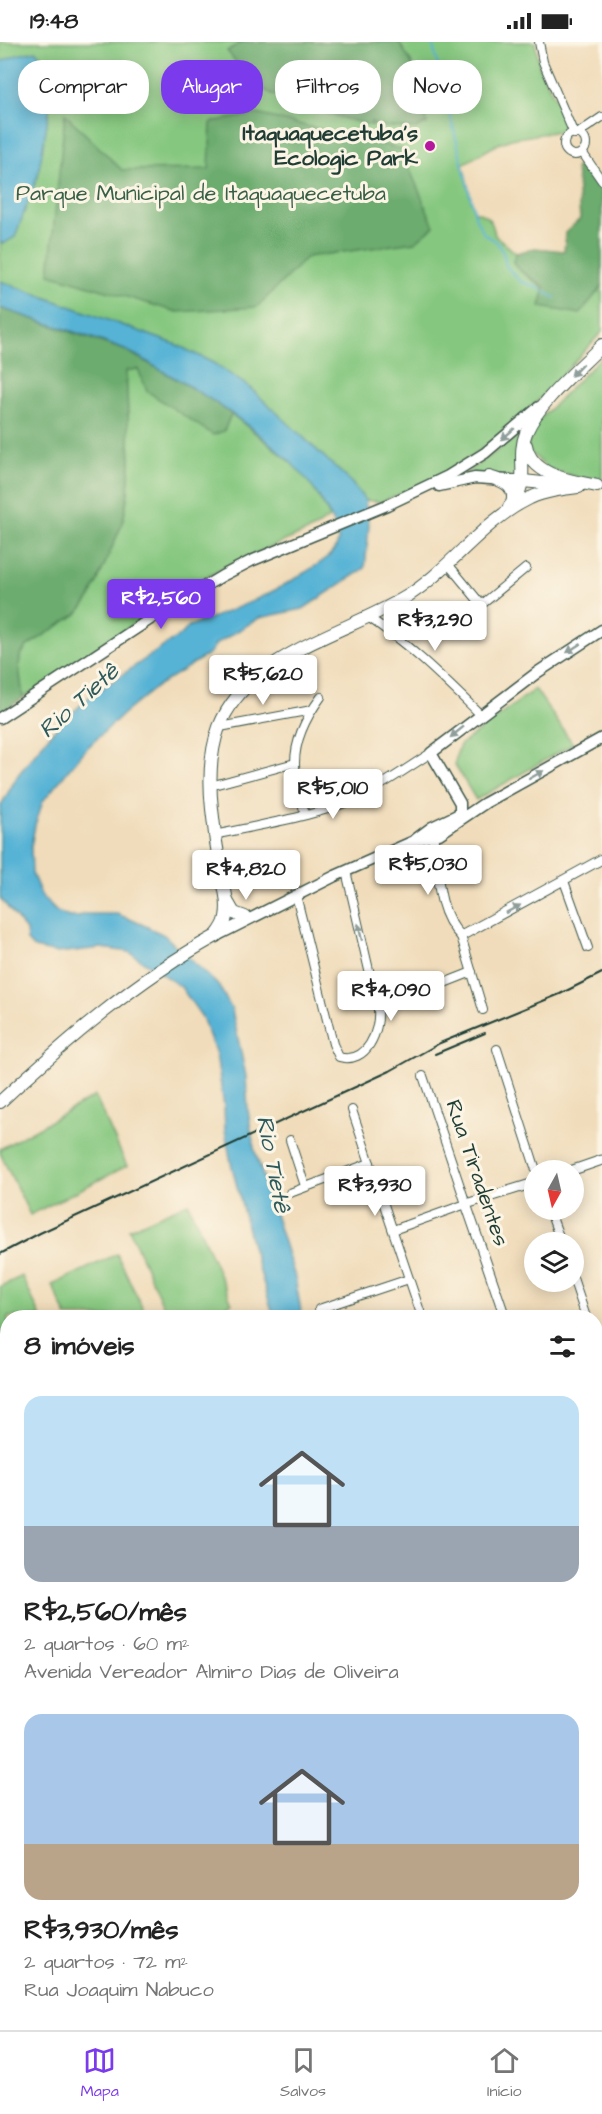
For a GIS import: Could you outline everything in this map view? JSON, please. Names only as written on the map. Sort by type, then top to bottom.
[{"type":"main road","points":[[0,718],[155,616],[222,576],[251,561],[387,505],[448,476],[485,453],[552,395],[602,345]]},
{"type":"main road","points":[[216,936],[225,924],[226,899],[214,835],[210,786],[212,754],[220,727],[235,701],[274,663],[405,597],[448,564],[496,521],[520,492],[523,480],[525,435],[552,395]]},
{"type":"main road","points":[[525,435],[530,458],[536,466],[562,477],[600,485]]},
{"type":"main road","points":[[418,491],[465,479],[489,477],[579,487]]},
{"type":"main road","points":[[489,477],[511,487],[512,504]]},
{"type":"main road","points":[[496,521],[536,496],[558,489],[600,485]]},
{"type":"main road","points":[[414,841],[432,827],[460,812],[460,803],[431,753],[480,714],[602,630]]},
{"type":"main road","points":[[201,945],[225,924],[276,905],[414,841],[433,837],[485,803],[598,741]]},
{"type":"main road","points":[[460,803],[472,806],[485,803]]},
{"type":"main road","points":[[433,837],[436,830],[452,818]]},
{"type":"main road","points":[[226,899],[234,913],[245,917]]},
{"type":"main road","points":[[2,1100],[71,1037],[147,980],[216,936],[265,913],[276,905]]},
{"type":"street","points":[[539,42],[547,72],[576,134],[585,140],[586,147],[582,152],[572,155],[566,150],[565,140],[576,134],[602,117]]},
{"type":"street","points":[[582,152],[602,182]]},
{"type":"street","points":[[448,564],[481,604]]},
{"type":"street","points":[[456,625],[526,568]]},
{"type":"street","points":[[368,616],[420,656],[480,714]]},
{"type":"street","points":[[304,815],[295,763],[300,734],[321,697]]},
{"type":"street","points":[[220,727],[312,710]]},
{"type":"street","points":[[214,835],[304,815],[360,797],[431,753]]},
{"type":"street","points":[[210,786],[295,763]]},
{"type":"street","points":[[433,837],[445,911],[452,927],[461,936],[483,1010]]},
{"type":"street","points":[[461,936],[602,859]]},
{"type":"street","points":[[296,895],[336,1054],[348,1059],[363,1052],[375,1038],[378,1027],[378,1009],[346,872]]},
{"type":"street","points":[[564,881],[588,948]]},
{"type":"street","points":[[378,1009],[472,972]]},
{"type":"street","points":[[497,1049],[533,1160]]},
{"type":"street","name":"Rua Tiradentes","points":[[423,1076],[503,1310]]},
{"type":"street","points":[[352,1110],[420,1310]]},
{"type":"street","points":[[290,1140],[305,1186]]},
{"type":"street","points":[[584,1167],[602,1161]]},
{"type":"street","points":[[290,1193],[370,1163]]},
{"type":"street","points":[[393,1230],[524,1186]]},
{"type":"street","points":[[319,1309],[409,1279]]},
{"type":"street","points":[[578,1292],[584,1310]]},
{"type":"green space","name":"Parque Municipal de Itaquaquecetuba","points":[[0,42],[535,42],[540,69],[571,129],[511,139],[463,164],[474,211],[489,219],[495,235],[516,253],[513,262],[519,270],[579,314],[602,286],[602,332],[542,397],[518,420],[472,457],[421,486],[380,502],[365,500],[349,480],[249,387],[213,363],[177,345],[0,281]]},
{"type":"green space","points":[[242,42],[399,42],[410,60],[393,60],[393,114],[425,114],[427,123],[416,129],[378,126],[370,121],[373,126],[330,114],[381,114],[381,60],[275,60],[275,95],[263,89],[263,60],[234,60],[227,51]]},
{"type":"green space","points":[[65,114],[122,170],[209,169],[211,122],[257,114],[401,149],[434,226],[415,242],[307,257],[257,307],[177,312],[49,274]]},
{"type":"green space","points":[[584,166],[602,190],[602,286],[580,314],[540,307],[545,287],[519,270],[513,262],[516,253],[535,248],[564,251],[566,232],[580,219],[576,167]]},
{"type":"green space","points":[[0,308],[127,351],[211,399],[231,414],[224,431],[213,435],[147,391],[138,369],[126,371],[130,463],[123,522],[90,598],[77,614],[27,646],[20,656],[23,698],[0,713]]},
{"type":"green space","points":[[602,356],[602,479],[580,478],[548,469],[529,451],[528,444],[536,423]]},
{"type":"green space","points":[[138,368],[224,431],[231,414],[303,474],[330,517],[315,528],[229,565],[198,582],[23,698],[20,656],[27,646],[77,614],[90,598],[123,522],[130,463],[126,370]]},
{"type":"green space","points":[[520,434],[522,478],[461,477]]},
{"type":"green space","points":[[535,689],[573,744],[476,800],[455,765],[460,745]]},
{"type":"green space","points":[[95,1096],[127,1166],[30,1215],[0,1149]]},
{"type":"green space","points":[[188,1203],[232,1303],[216,1310],[165,1310],[129,1229]]},
{"type":"green space","points":[[117,1254],[144,1310],[64,1310],[52,1285]]},
{"type":"green space","points":[[22,1276],[38,1310],[0,1310],[0,1287]]},
{"type":"water","points":[[36,51],[45,60],[18,60],[18,114],[49,114],[38,175],[15,237],[5,243],[0,243],[0,62]]},
{"type":"water","points":[[0,281],[177,345],[213,363],[249,387],[349,480],[365,500],[369,526],[365,568],[303,609],[259,618],[216,644],[209,654],[160,684],[123,714],[86,749],[43,801],[31,847],[32,873],[42,897],[57,912],[69,917],[84,914],[117,914],[137,922],[164,935],[219,986],[232,1010],[246,1076],[254,1148],[295,1277],[301,1310],[272,1310],[252,1246],[231,1163],[216,1054],[202,1017],[181,987],[129,952],[101,948],[58,953],[34,948],[27,941],[26,930],[0,898],[0,807],[18,775],[52,732],[88,698],[183,633],[189,626],[262,596],[317,565],[336,547],[337,531],[311,485],[294,466],[252,428],[228,411],[130,352],[0,308]]},
{"type":"waterway","points":[[432,42],[476,219],[484,234],[497,242],[504,255],[506,266],[520,281],[555,298]]},
{"type":"railway","points":[[0,1254],[40,1233],[390,1071],[440,1043],[560,994],[602,973]]},
{"type":"railway","points":[[435,1054],[485,1033]]},
{"type":"place","name":"Itaquaquecetuba's Ecologic Park","points":[[430,146]]},
{"type":"water label","name":"Rio Tietê","points":[[79,701]]},
{"type":"water label","name":"Rio Tietê","points":[[273,1164]]}]
